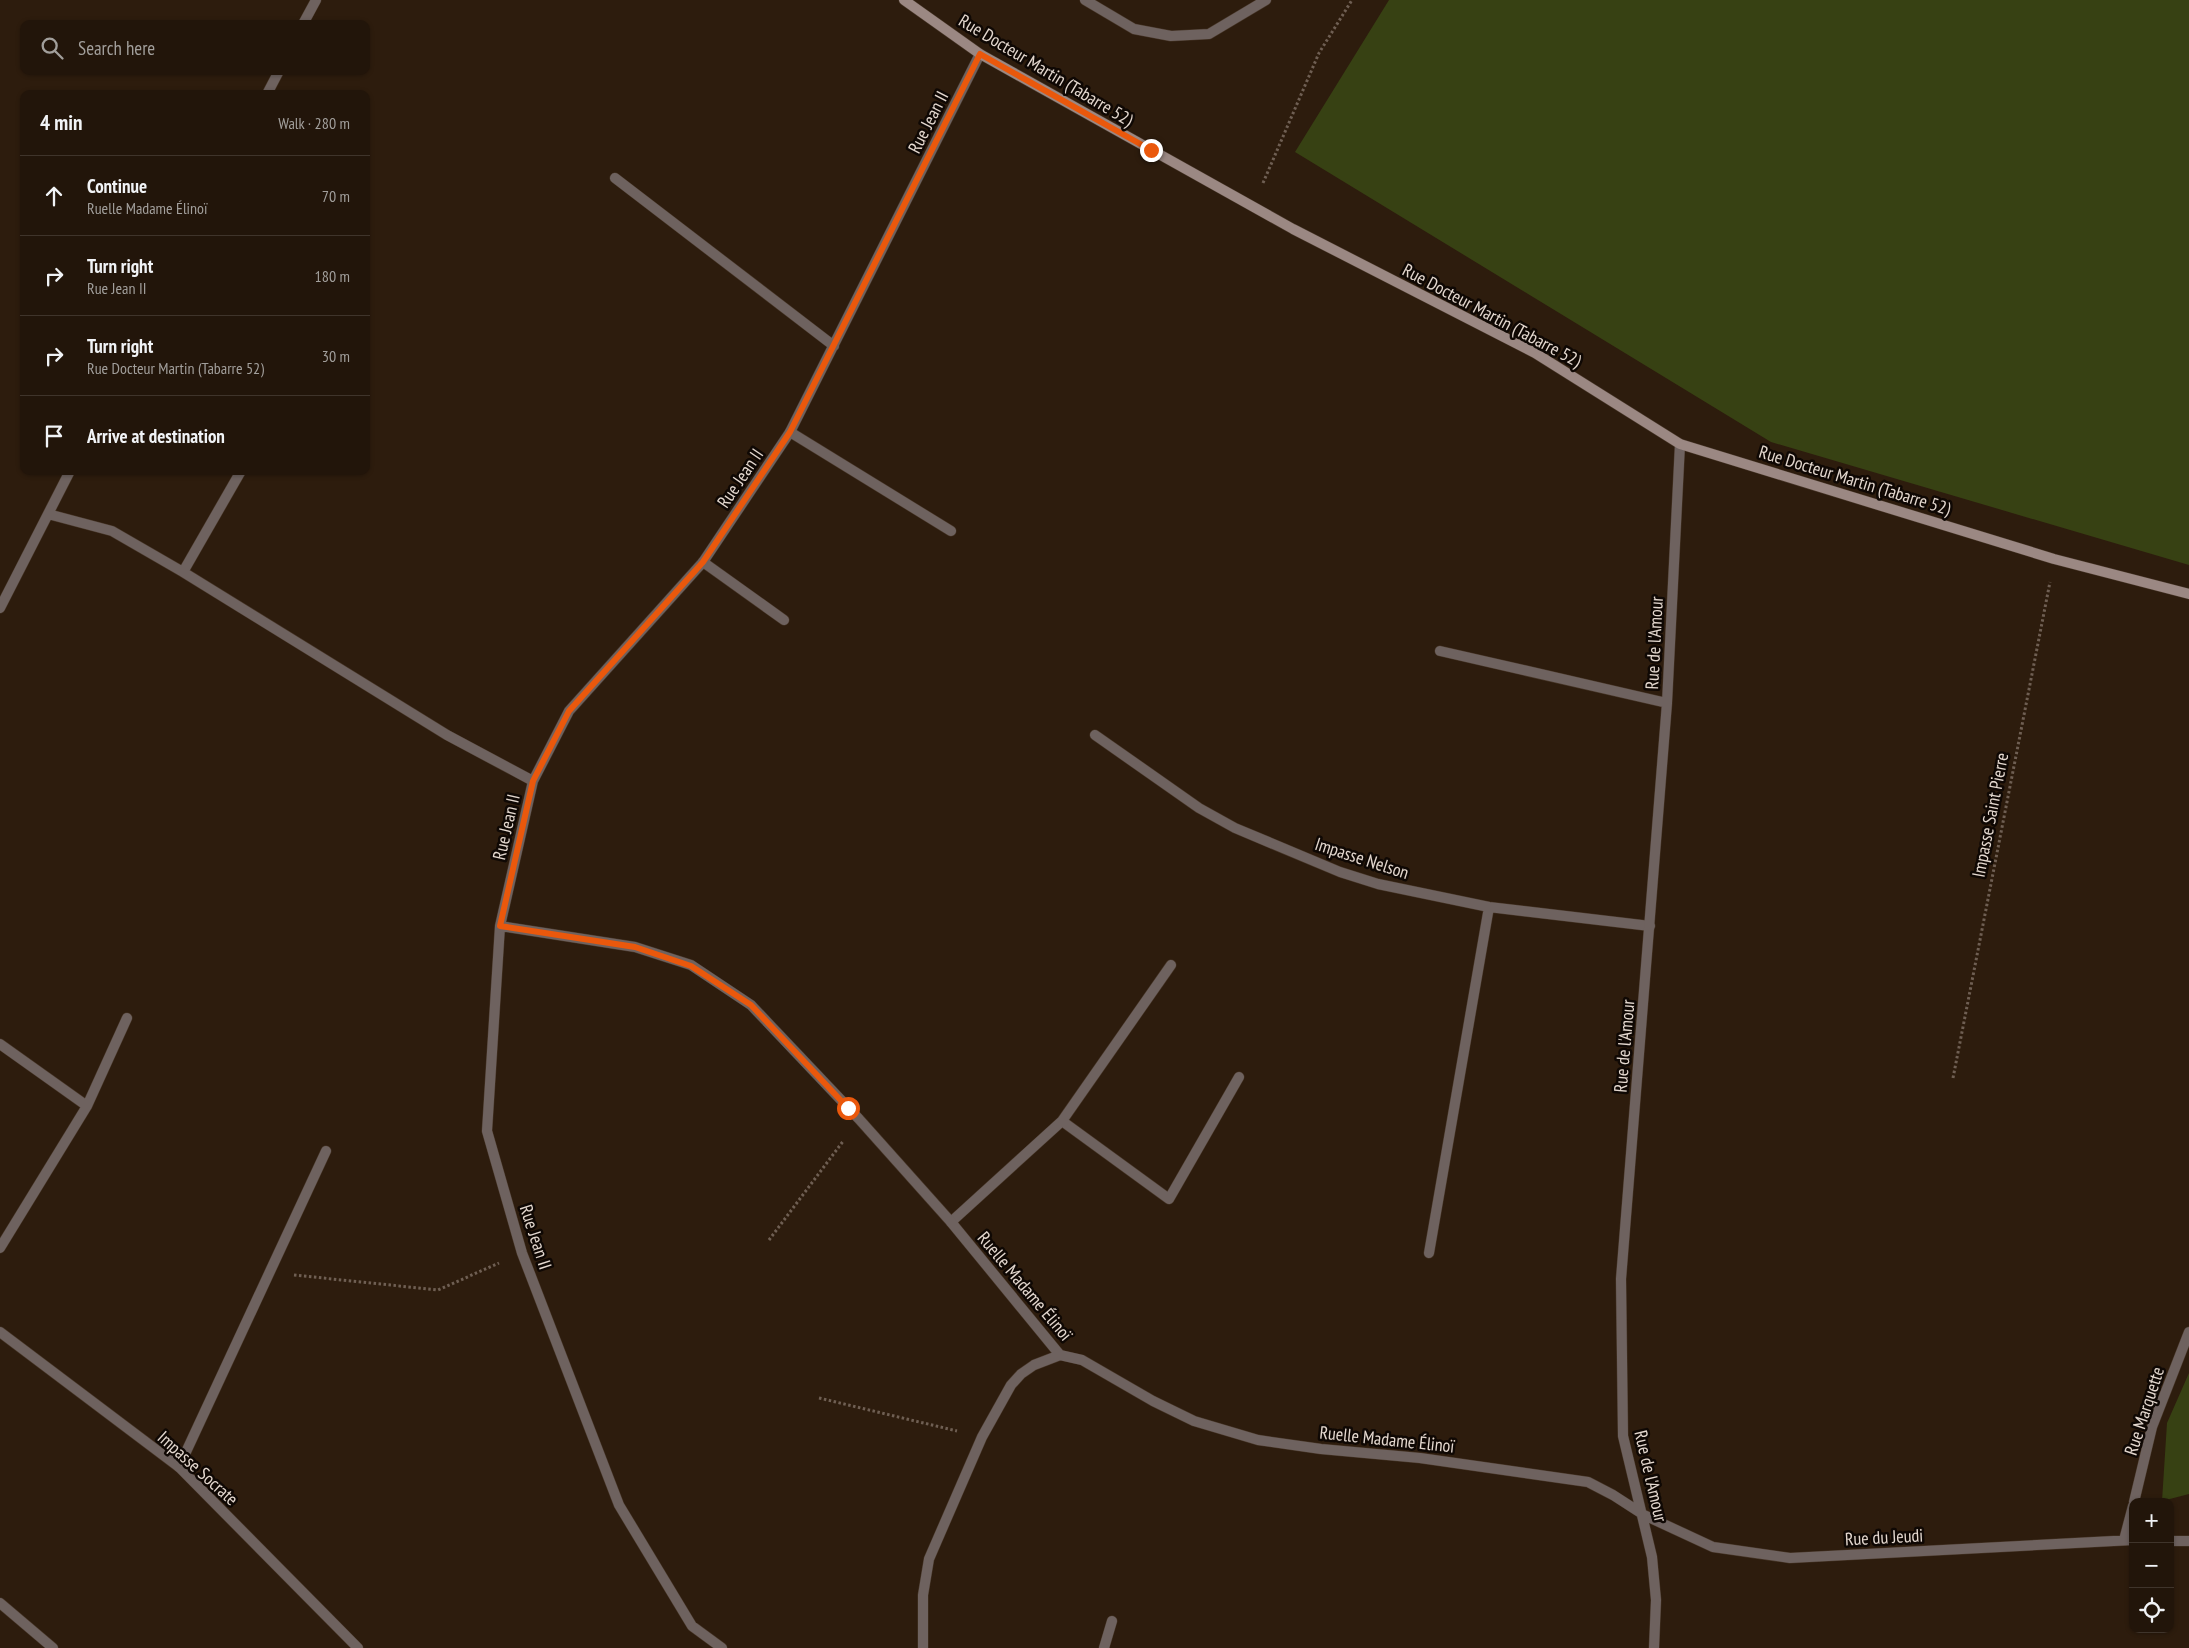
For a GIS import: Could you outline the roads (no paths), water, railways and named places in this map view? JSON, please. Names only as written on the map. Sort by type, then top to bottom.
[{"type":"street","points":[[305,20],[316,0]]},
{"type":"street","name":"Rue Docteur Martin (Tabarre 52)","points":[[904,0],[980,54],[1253,207],[1535,353],[1680,444],[2054,559],[2189,594]]},
{"type":"street","points":[[1085,0],[1134,29],[1172,36],[1209,34],[1266,0]]},
{"type":"street","name":"Rue Jean II","points":[[722,1648],[692,1626],[619,1505],[522,1253],[487,1131],[500,926],[533,781],[569,711],[703,562],[790,432],[980,54]]},
{"type":"street","points":[[269,90],[277,75]]},
{"type":"street","points":[[615,178],[834,346]]},
{"type":"street","points":[[790,432],[951,531]]},
{"type":"street","name":"Rue de l'Amour","points":[[1654,1648],[1656,1600],[1652,1558],[1644,1516],[1627,1458],[1623,1436],[1620,1279],[1667,703],[1680,444]]},
{"type":"street","points":[[0,608],[68,475]]},
{"type":"street","points":[[183,572],[238,475]]},
{"type":"street","points":[[48,514],[112,531],[183,572],[447,734],[533,781]]},
{"type":"street","points":[[703,562],[784,620]]},
{"type":"street","points":[[1440,651],[1667,703]]},
{"type":"street","name":"Impasse Nelson","points":[[1094,735],[1200,808],[1235,828],[1340,872],[1378,884],[1489,907],[1650,926]]},
{"type":"street","points":[[1429,1253],[1489,907]]},
{"type":"street","name":"Ruelle Madame Élinoï","points":[[500,926],[635,947],[691,966],[751,1005],[859,1119],[951,1222],[1060,1355],[1082,1360],[1194,1421],[1258,1440],[1321,1449],[1420,1458],[1588,1482],[1613,1495],[1644,1516]]},
{"type":"street","points":[[951,1222],[1062,1120],[1171,965]]},
{"type":"street","points":[[0,1248],[87,1106],[127,1018]]},
{"type":"street","points":[[0,1044],[87,1106]]},
{"type":"street","points":[[1062,1120],[1169,1199],[1239,1076]]},
{"type":"street","points":[[179,1467],[326,1151]]},
{"type":"street","name":"Impasse Socrate","points":[[0,1332],[179,1467],[358,1648]]},
{"type":"street","name":"Rue Marquette","points":[[2135,1498],[2152,1427],[2189,1332]]},
{"type":"street","points":[[923,1648],[923,1595],[929,1559],[982,1437],[1011,1385],[1021,1374],[1034,1365],[1060,1355]]},
{"type":"street","name":"Rue du Jeudi","points":[[1644,1516],[1713,1547],[1790,1558],[2128,1540]]},
{"type":"street","points":[[2174,1540],[2189,1541]]},
{"type":"street","points":[[0,1603],[53,1648]]},
{"type":"street","points":[[1104,1648],[1112,1621]]}]
